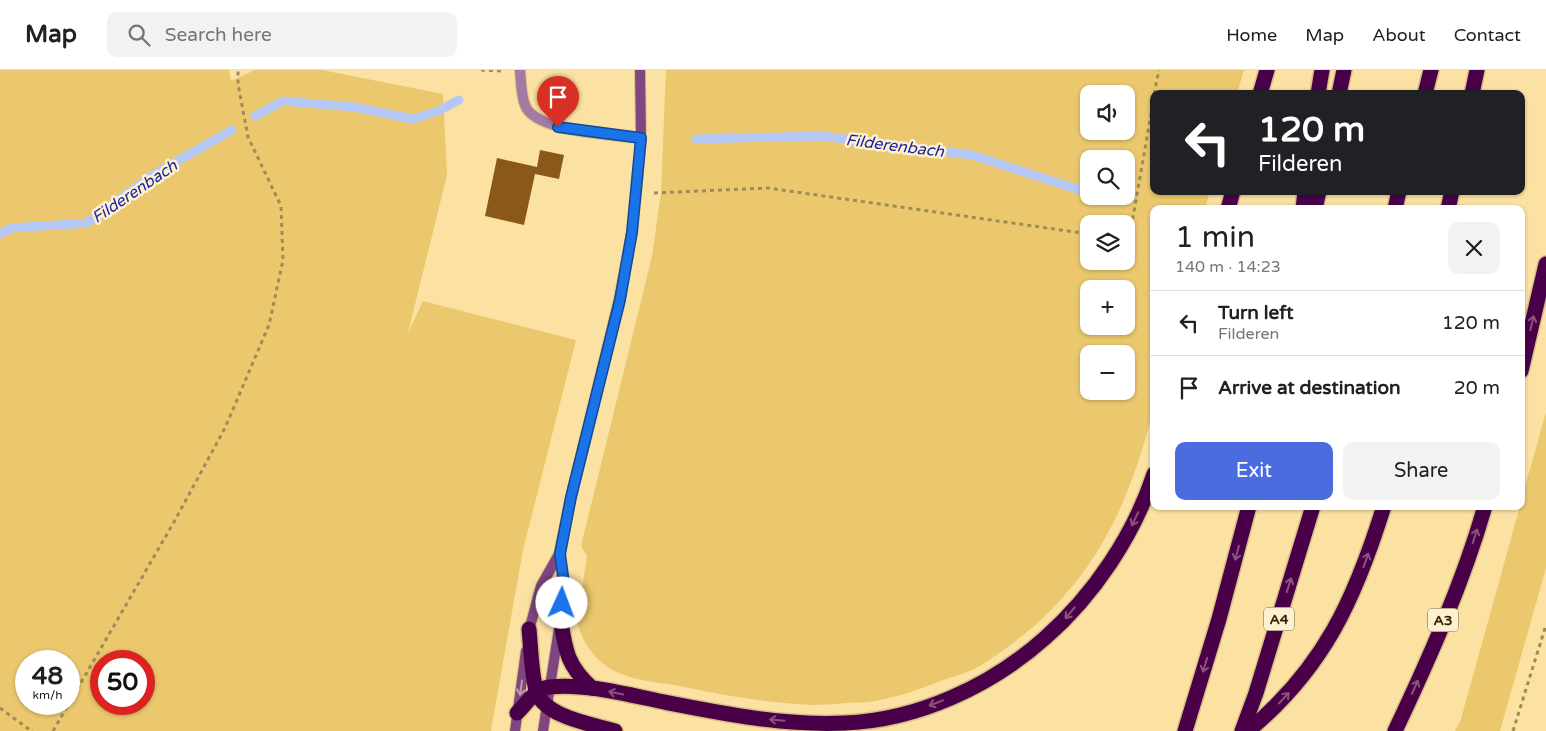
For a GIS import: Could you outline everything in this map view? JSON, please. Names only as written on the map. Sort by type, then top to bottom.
[{"type":"highway","points":[[1261,90],[1267,70]]},
{"type":"highway","points":[[1319,90],[1322,70]]},
{"type":"highway","points":[[1340,90],[1344,70]]},
{"type":"highway","points":[[1426,90],[1431,70]]},
{"type":"highway","points":[[1473,90],[1478,70]]},
{"type":"highway","points":[[1525,354],[1546,264]]},
{"type":"highway","points":[[517,713],[542,690],[592,688],[696,708],[809,723],[846,723],[876,719],[895,716],[932,705],[967,690],[1001,672],[1032,650],[1062,624],[1118,552],[1150,483]]},
{"type":"highway","points":[[1185,731],[1219,619],[1248,510]]},
{"type":"highway","name":"A4","points":[[1242,731],[1256,694],[1312,510]]},
{"type":"highway","points":[[1248,731],[1282,701],[1306,672],[1332,634],[1362,570],[1383,510]]},
{"type":"highway","name":"A3","points":[[1395,731],[1465,567],[1484,510]]},
{"type":"highway","points":[[560,616],[564,648],[576,670],[592,688]]},
{"type":"highway","points":[[529,629],[546,706],[564,716],[615,731]]},
{"type":"main road","points":[[542,690],[565,590],[560,554],[571,497],[620,300],[632,232],[641,138],[640,70]]},
{"type":"main road","points":[[515,731],[529,629],[541,586],[560,554]]},
{"type":"main road","points":[[543,731],[546,706]]},
{"type":"street","points":[[520,70],[525,106],[538,120],[558,127],[641,138]]},
{"type":"path","points":[[53,731],[169,531],[225,428],[269,325],[283,260],[281,206],[248,137],[238,84],[238,70]]},
{"type":"path","points":[[1155,90],[1158,70]]},
{"type":"path","points":[[1133,215],[1150,119]]},
{"type":"path","points":[[636,194],[768,188],[1080,233]]},
{"type":"path","points":[[1513,731],[1546,625]]},
{"type":"path","points":[[0,708],[33,731]]},
{"type":"shaded area","points":[[0,70],[229,70],[231,81],[255,70],[322,70],[443,94],[447,175],[408,333],[423,301],[576,340],[523,550],[492,731],[0,731]]},
{"type":"shaded area","points":[[666,70],[1244,70],[1238,90],[1150,90],[1150,195],[1209,195],[1206,205],[1150,205],[1150,422],[1142,450],[1129,488],[1113,523],[1094,556],[1072,586],[1046,615],[1016,641],[980,666],[967,672],[918,690],[868,702],[825,705],[795,704],[745,698],[641,680],[614,671],[606,666],[591,652],[581,634],[574,604],[574,594],[582,588],[587,556],[581,546],[652,256],[661,193]]},
{"type":"shaded area","points":[[1546,412],[1546,568],[1500,731],[1455,731],[1461,719],[1519,510],[1525,510],[1525,487]]},
{"type":"building","points":[[540,150],[564,155],[559,179],[535,174],[524,225],[485,216],[497,158],[537,167]]},
{"type":"waterway","name":"Filderenbach","points":[[255,116],[283,101],[354,107],[413,119],[438,111],[459,100]]},
{"type":"waterway","name":"Filderenbach","points":[[0,234],[11,228],[87,223],[151,176],[232,130]]},
{"type":"waterway","name":"Filderenbach","points":[[696,139],[821,136],[972,155],[1080,190]]},
{"type":"route","points":[[558,127],[641,138],[632,232],[620,300],[571,497],[560,554],[565,590],[562,603]]}]
